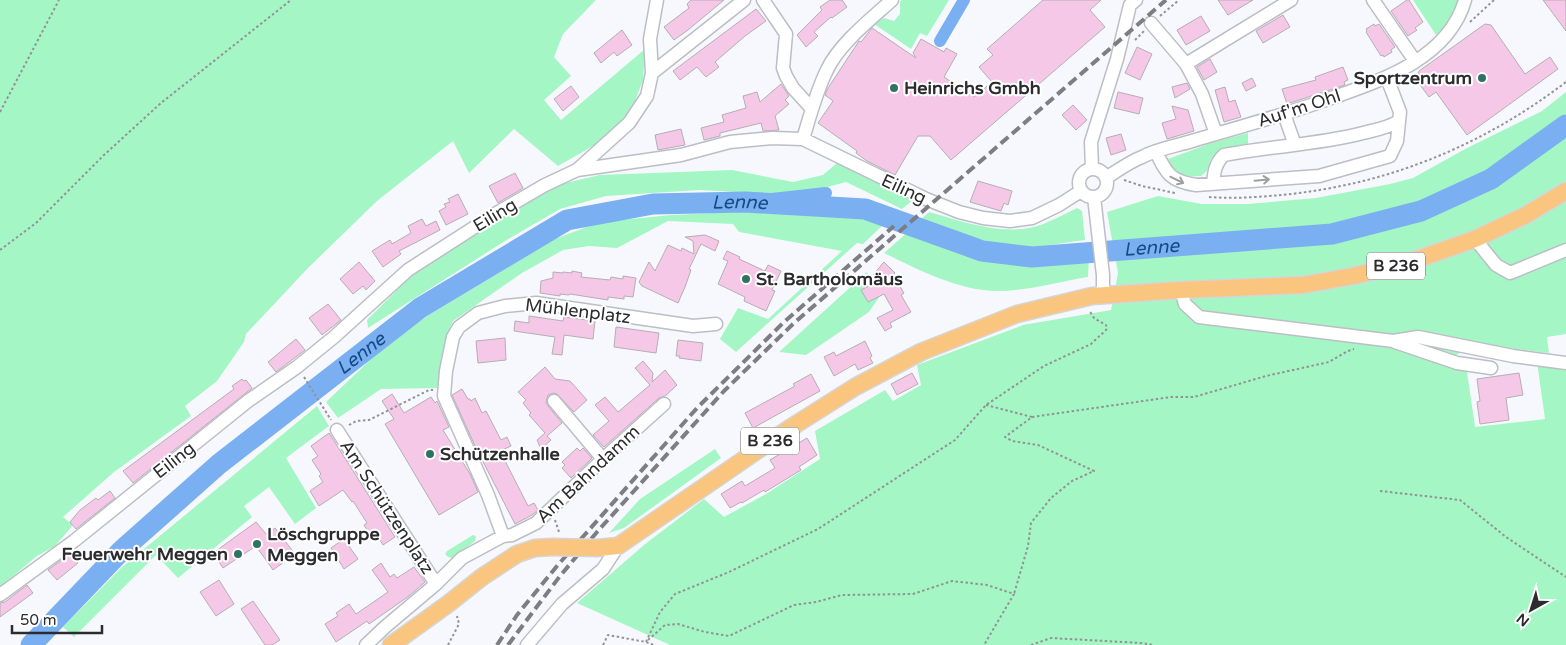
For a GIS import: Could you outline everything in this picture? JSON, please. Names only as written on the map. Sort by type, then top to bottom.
[{"type":"main road","name":"B 236","points":[[392,645],[482,577],[517,554],[556,541],[597,548],[618,546],[787,430],[855,387],[930,348],[1017,314],[1094,297],[1181,290],[1302,285],[1353,276],[1404,264],[1475,239],[1526,215],[1566,191]]},
{"type":"street","points":[[577,170],[630,124],[647,96],[652,73],[650,39],[658,0]]},
{"type":"street","points":[[652,73],[744,0]]},
{"type":"street","points":[[763,0],[786,34],[783,68],[786,76],[793,88],[812,109]]},
{"type":"street","points":[[803,139],[828,68],[852,36],[892,0]]},
{"type":"street","points":[[1092,169],[1091,142],[1117,59],[1130,5],[1136,0]]},
{"type":"street","points":[[1186,64],[1291,0]]},
{"type":"street","points":[[1373,0],[1415,61]]},
{"type":"street","name":"Auf'm Ohl","points":[[1106,178],[1141,157],[1284,114],[1386,78],[1428,52],[1454,27],[1465,0]]},
{"type":"street","points":[[1151,23],[1186,64],[1202,94],[1216,134]]},
{"type":"street","points":[[1156,152],[1165,171],[1173,179],[1182,183],[1196,185],[1319,176],[1390,156],[1397,141],[1400,112],[1386,78]]},
{"type":"street","points":[[1284,114],[1295,145]]},
{"type":"street","points":[[1213,184],[1216,167],[1224,155],[1257,149],[1336,140],[1391,126],[1399,121]]},
{"type":"street","name":"Eiling","points":[[0,596],[74,541],[248,401],[297,367],[334,337],[408,270],[495,214],[545,185],[577,170],[681,155],[730,142],[772,138],[803,139],[926,199],[959,212],[983,218],[1010,221],[1032,218],[1059,205],[1081,191]]},
{"type":"street","points":[[1092,169],[1102,172],[1106,178],[1105,190],[1094,197],[1087,196],[1081,191],[1080,179],[1084,172],[1092,169]]},
{"type":"street","points":[[1094,197],[1103,275],[1094,297]]},
{"type":"street","points":[[1475,239],[1496,265],[1510,272],[1566,250]]},
{"type":"street","points":[[1181,290],[1185,304],[1199,317],[1393,341],[1457,363],[1491,368]]},
{"type":"street","name":"Mühlenplatz","points":[[503,536],[488,495],[444,396],[446,371],[453,337],[459,327],[478,313],[505,306],[536,303],[693,326],[716,324]]},
{"type":"street","points":[[1393,341],[1418,337],[1513,356],[1566,363]]},
{"type":"street","points":[[554,401],[603,459]]},
{"type":"street","name":"Am Bahndamm","points":[[366,645],[436,584],[462,558],[503,536],[512,535],[536,523],[664,404]]},
{"type":"street","name":"Am Schützenplatz","points":[[337,430],[436,584]]},
{"type":"street","points":[[527,645],[562,604],[603,569],[618,546]]},
{"type":"path","points":[[0,112],[59,0]]},
{"type":"path","points":[[0,250],[36,224],[104,155],[161,103],[291,0]]},
{"type":"path","points":[[1454,27],[1473,21],[1494,0]]},
{"type":"path","points":[[646,642],[660,612],[675,594],[729,572],[818,529],[955,440],[986,405],[1044,366],[1090,344],[1107,328],[1106,325],[1090,315],[1094,297]]},
{"type":"path","points":[[986,405],[1032,417],[1171,397],[1194,397],[1266,376],[1329,362],[1348,350],[1357,349]]},
{"type":"path","points":[[302,375],[337,430],[356,421],[369,420],[429,390],[445,390]]},
{"type":"path","points":[[984,645],[1014,594],[1028,546],[1031,523],[1051,498],[1072,481],[1094,471],[1038,445],[1012,441],[1005,437],[1032,417]]},
{"type":"path","points":[[1380,491],[1460,500],[1506,537],[1566,577]]},
{"type":"path","points":[[553,515],[556,541]]},
{"type":"path","points":[[646,642],[665,625],[678,624],[705,632],[729,636],[794,605],[816,602],[842,595],[913,594],[952,581],[987,585],[1014,594]]},
{"type":"path","points":[[448,604],[456,612],[459,624],[448,645]]},
{"type":"path","points":[[603,645],[608,635],[654,645]]},
{"type":"path","points":[[1031,645],[1051,638],[1154,645]]},
{"type":"green space","points":[[0,0],[596,0],[563,34],[554,57],[571,76],[544,100],[561,120],[645,49],[643,80],[635,101],[620,123],[598,143],[558,166],[514,129],[469,173],[453,141],[377,201],[308,268],[246,334],[244,342],[217,381],[185,406],[191,416],[114,472],[63,517],[73,525],[55,546],[37,556],[0,587]]},
{"type":"green space","points":[[902,0],[949,0],[927,36],[920,33],[911,49],[874,24],[884,18],[894,21],[900,14],[900,2]]},
{"type":"green space","points":[[1413,0],[1460,0],[1449,24],[1436,35]]},
{"type":"green space","points":[[1566,92],[1566,334],[1547,337],[1549,353],[1477,344],[1441,363],[1467,372],[1475,427],[1545,419],[1537,362],[1566,361],[1566,645],[670,645],[577,603],[644,545],[704,499],[724,517],[766,494],[820,459],[815,431],[885,390],[893,401],[921,385],[917,365],[1023,325],[1111,310],[1118,273],[1107,212],[1158,196],[1202,204],[1248,204],[1316,198],[1413,178],[1467,148],[1542,111]]},
{"type":"green space","points":[[1248,133],[1248,145],[1228,149],[1211,159],[1207,171],[1201,176],[1183,177],[1172,171],[1168,159],[1211,143]]},
{"type":"green space","points":[[837,163],[913,200],[902,209],[846,182],[809,192],[773,194],[699,190],[606,196],[560,209],[505,241],[368,328],[367,320],[411,276],[518,208],[561,184],[600,175],[732,170],[793,182],[823,175]]},
{"type":"green space","points":[[1077,208],[1082,211],[1085,240],[1031,247],[988,242],[920,220],[929,212],[984,227],[999,229],[1027,228],[1041,225]]},
{"type":"green space","points":[[732,212],[856,217],[884,224],[863,244],[857,243],[736,352],[720,339],[738,308],[768,319],[842,251],[739,232],[733,224],[668,221],[617,248],[589,246],[563,250],[522,273],[453,321],[446,336],[437,388],[381,389],[338,418],[326,402],[389,342],[429,315],[555,239],[600,222],[671,215]]},
{"type":"green space","points":[[908,232],[959,251],[998,261],[1041,264],[1089,258],[1088,277],[1008,291],[968,287],[939,278],[884,253]]},
{"type":"green space","points":[[867,272],[880,296],[869,312],[806,355],[779,352]]},
{"type":"green space","points":[[317,406],[329,426],[286,458],[316,508],[295,524],[269,487],[244,506],[252,517],[178,578],[156,555],[74,637],[63,627],[121,568]]},
{"type":"green space","points":[[715,449],[721,458],[624,528],[609,533],[640,499]]},
{"type":"green space","points":[[473,535],[476,536],[475,541],[452,558],[445,554],[447,551]]},
{"type":"building","points":[[691,0],[724,0],[674,40],[664,27],[689,8],[687,4]]},
{"type":"building","points":[[830,0],[842,0],[847,7],[831,17],[814,32],[818,36],[806,47],[797,35],[822,10],[820,7]]},
{"type":"building","name":"Heinrichs Gmbh","points":[[1043,0],[1101,0],[1090,10],[1105,27],[951,160],[930,136],[918,136],[895,175],[867,161],[856,153],[857,151],[818,123],[833,101],[825,95],[828,88],[859,41],[861,42],[872,28],[916,58],[913,53],[921,39],[944,52],[946,48],[957,54],[944,77],[974,97],[992,82],[979,67],[993,55],[987,49]]},
{"type":"building","points":[[1218,0],[1253,0],[1228,15]]},
{"type":"building","points":[[1409,0],[1423,22],[1415,28],[1417,30],[1408,36],[1391,11]]},
{"type":"building","points":[[1543,0],[1566,0],[1566,31]]},
{"type":"building","points":[[756,9],[766,21],[715,62],[719,67],[706,77],[697,67],[680,80],[673,71]]},
{"type":"building","points":[[1283,15],[1290,27],[1263,43],[1256,31]]},
{"type":"building","points":[[1201,16],[1210,31],[1186,45],[1177,30]]},
{"type":"building","points":[[1374,24],[1375,26],[1379,24],[1395,47],[1391,50],[1392,52],[1384,57],[1383,55],[1381,56],[1366,32],[1366,29]]},
{"type":"building","name":"Sportzentrum","points":[[1485,24],[1491,25],[1525,74],[1550,57],[1558,69],[1467,135],[1436,92],[1429,97],[1417,81],[1419,71]]},
{"type":"building","points":[[622,30],[632,45],[617,56],[614,52],[601,63],[594,53]]},
{"type":"building","points":[[1137,47],[1152,54],[1140,80],[1125,73]]},
{"type":"building","points":[[1210,59],[1217,72],[1204,80],[1197,67]]},
{"type":"building","points":[[1343,67],[1348,80],[1344,82],[1345,85],[1287,104],[1282,89],[1316,80],[1315,77]]},
{"type":"building","points":[[1252,78],[1256,86],[1246,91],[1242,83]]},
{"type":"building","points":[[1187,83],[1190,89],[1175,98],[1172,87]]},
{"type":"building","points":[[781,84],[789,96],[785,100],[789,104],[775,116],[779,130],[763,131],[761,123],[720,133],[720,136],[704,140],[701,128],[724,122],[722,115],[746,108],[743,96],[757,92],[760,102]]},
{"type":"building","points":[[571,86],[579,97],[563,111],[554,99]]},
{"type":"building","points":[[1225,87],[1229,102],[1235,100],[1241,117],[1224,122],[1215,90]]},
{"type":"building","points":[[1118,92],[1143,98],[1139,114],[1114,108]]},
{"type":"building","points":[[1073,105],[1087,120],[1076,130],[1062,115]]},
{"type":"building","points":[[1172,106],[1188,110],[1194,131],[1167,139],[1162,123],[1176,119]]},
{"type":"building","points":[[681,129],[685,145],[658,150],[655,135]]},
{"type":"building","points":[[1121,134],[1126,150],[1111,155],[1106,138]]},
{"type":"building","points":[[515,173],[523,188],[498,203],[489,186]]},
{"type":"building","points":[[978,181],[1012,191],[1008,205],[1004,203],[1001,211],[970,202]]},
{"type":"building","points":[[458,194],[468,214],[446,225],[439,211],[446,207],[444,204],[450,202],[448,199]]},
{"type":"building","points":[[422,219],[426,226],[436,221],[440,230],[399,251],[401,254],[383,267],[372,251],[390,240],[392,244],[411,233],[408,226]]},
{"type":"building","points":[[705,235],[719,241],[715,251],[701,244],[689,269],[691,270],[678,303],[642,286],[639,282],[649,262],[655,271],[668,245],[681,251],[682,248],[694,254],[693,241],[685,237]]},
{"type":"building","points":[[727,251],[765,271],[768,265],[781,271],[772,290],[775,291],[766,311],[744,301],[745,297],[718,284],[728,261],[723,259]]},
{"type":"building","points":[[359,262],[375,281],[366,290],[363,286],[353,294],[340,279]]},
{"type":"building","points":[[884,262],[895,273],[893,275],[904,293],[901,295],[911,312],[890,323],[892,327],[885,331],[877,318],[893,310],[884,294],[868,302],[861,290],[879,281],[873,275]]},
{"type":"building","points":[[572,271],[582,273],[581,277],[610,280],[611,277],[623,279],[623,276],[636,278],[633,297],[624,296],[624,299],[608,297],[608,300],[570,294],[560,294],[560,296],[540,293],[541,281],[553,278],[553,272],[572,273]]},
{"type":"building","points":[[328,304],[341,320],[322,335],[309,318]]},
{"type":"building","points":[[529,316],[563,321],[564,317],[595,321],[593,339],[564,335],[562,355],[552,354],[555,337],[514,331],[515,321],[529,323]]},
{"type":"building","points":[[616,327],[659,333],[656,353],[614,347]]},
{"type":"building","points":[[505,338],[506,360],[478,363],[476,341]]},
{"type":"building","points":[[296,339],[305,350],[276,372],[268,362]]},
{"type":"building","points":[[678,340],[703,343],[701,361],[676,356]]},
{"type":"building","points":[[865,341],[873,363],[858,370],[855,364],[834,376],[824,357],[834,352],[836,356]]},
{"type":"building","points":[[643,361],[653,373],[652,382],[665,370],[677,385],[665,396],[659,398],[604,447],[593,435],[609,421],[595,405],[605,397],[618,412],[650,385],[635,368]]},
{"type":"building","points":[[545,367],[555,379],[570,381],[587,400],[574,412],[557,394],[548,395],[546,402],[548,406],[562,423],[547,436],[551,440],[541,449],[537,440],[545,433],[529,415],[531,413],[523,403],[526,400],[518,392]]},
{"type":"building","points":[[912,373],[918,384],[897,395],[891,384]]},
{"type":"building","points":[[1519,373],[1523,395],[1506,398],[1509,420],[1480,424],[1477,402],[1480,401],[1477,379]]},
{"type":"building","points":[[811,374],[820,391],[753,428],[745,413],[795,386],[793,384]]},
{"type":"building","points":[[242,379],[246,380],[252,388],[133,483],[123,471],[234,389],[232,386]]},
{"type":"building","points":[[462,389],[468,399],[471,401],[475,398],[482,413],[486,411],[501,440],[507,437],[511,446],[500,451],[528,506],[534,503],[538,510],[515,524],[476,448],[452,395]]},
{"type":"building","name":"Schützenhalle","points":[[392,394],[404,413],[431,397],[435,403],[437,401],[449,427],[443,430],[470,474],[478,492],[439,515],[385,424],[394,419],[382,401]]},
{"type":"building","points":[[329,433],[395,537],[383,545],[375,532],[370,535],[364,525],[367,523],[353,501],[343,490],[319,506],[310,491],[323,482],[319,476],[321,474],[312,460],[318,456],[311,446]]},
{"type":"building","points":[[807,438],[817,455],[799,467],[801,470],[765,492],[764,490],[730,508],[721,494],[742,481],[745,486],[775,468],[770,460]]},
{"type":"building","points":[[577,448],[580,451],[583,448],[592,458],[571,478],[562,468],[565,465],[562,462]]},
{"type":"building","points":[[110,491],[115,498],[76,529],[70,522],[80,510],[96,498],[98,500]]},
{"type":"building","name":"Löschgruppe Meggen","points":[[256,522],[266,534],[275,528],[295,554],[273,570],[256,546],[223,568],[213,553]]},
{"type":"building","points":[[344,539],[358,559],[344,569],[331,548]]},
{"type":"building","points":[[70,554],[78,563],[57,580],[48,570]]},
{"type":"building","points":[[381,563],[390,577],[394,574],[397,578],[414,567],[425,582],[409,596],[369,624],[367,621],[336,642],[325,624],[338,616],[336,613],[349,604],[356,614],[388,592],[372,570]]},
{"type":"building","points":[[219,580],[234,604],[216,616],[200,592]]},
{"type":"building","points":[[27,585],[33,593],[0,617],[0,603],[5,602]]},
{"type":"building","points":[[253,601],[280,640],[272,645],[265,645],[241,609]]},
{"type":"waterway","points":[[940,41],[964,0]]},
{"type":"waterway","name":"Lenne","points":[[31,645],[122,550],[219,464],[420,308],[567,220],[653,204],[745,202],[865,209],[982,251],[1032,257],[1332,234],[1421,211],[1491,179],[1566,125]]},
{"type":"waterway","points":[[745,202],[826,193]]},
{"type":"railway","points":[[508,645],[560,576],[597,532],[724,391],[793,324],[1166,0]]},
{"type":"railway","points":[[497,645],[517,615],[557,566],[697,408],[784,322],[894,226]]},
{"type":"place","name":"Sportzentrum","points":[[1482,78]]},
{"type":"place","name":"Heinrichs Gmbh","points":[[894,88]]},
{"type":"place","name":"St. Bartholomäus","points":[[746,279]]},
{"type":"place","name":"Schützenhalle","points":[[430,454]]},
{"type":"place","name":"Löschgruppe Meggen","points":[[257,544]]},
{"type":"place","name":"Feuerwehr Meggen","points":[[238,554]]}]
